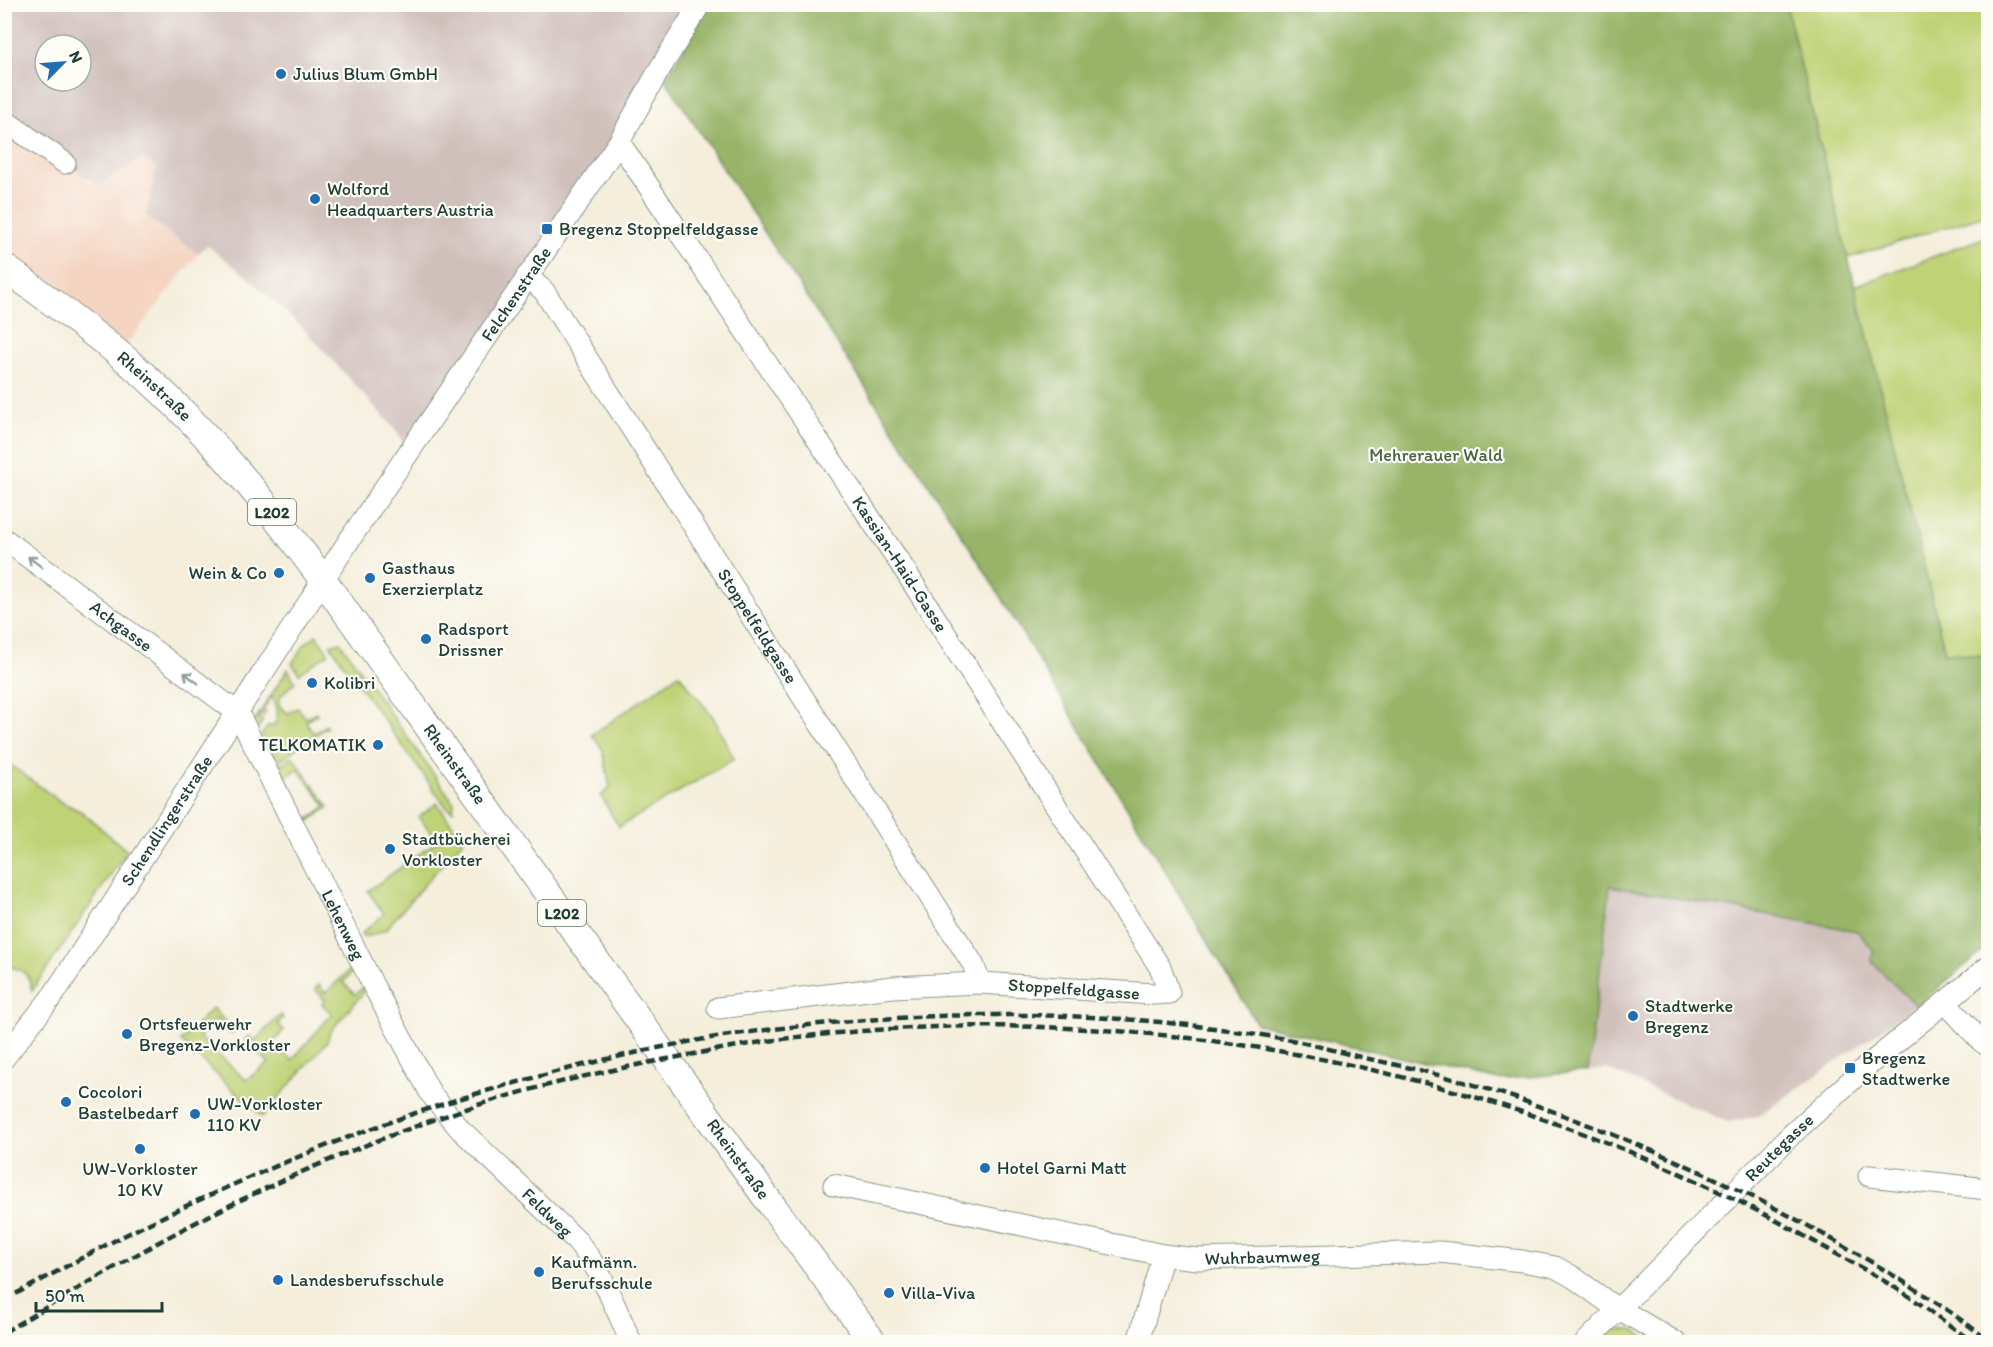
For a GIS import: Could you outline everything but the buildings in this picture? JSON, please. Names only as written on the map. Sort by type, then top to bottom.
[{"type":"main road","name":"Rheinstraße","points":[[4,267],[119,354],[216,447],[258,494],[323,580],[765,1196],[873,1342]]},
{"type":"street","name":"Felchenstraße","points":[[323,580],[619,142],[659,70],[700,4]]},
{"type":"street","points":[[4,120],[65,163]]},
{"type":"street","name":"Kassian-Haid-Gasse","points":[[619,142],[906,573],[1161,969],[1169,993]]},
{"type":"street","name":"Stoppelfeldgasse","points":[[527,276],[544,291],[667,482],[973,964],[980,983]]},
{"type":"street","name":"Achgasse","points":[[4,539],[238,713]]},
{"type":"street","name":"Schendlingerstraße","points":[[4,1058],[54,994],[323,580]]},
{"type":"street","name":"Lehenweg","points":[[238,713],[409,1053],[431,1094],[460,1129]]},
{"type":"street","name":"Reutegasse","points":[[1586,1342],[1791,1135],[1866,1067],[1989,967]]},
{"type":"street","name":"Stoppelfeldgasse","points":[[718,1008],[894,987],[980,983],[1153,994],[1169,993]]},
{"type":"street","points":[[1945,1002],[1966,1026],[1989,1046]]},
{"type":"street","name":"Feldweg","points":[[460,1129],[577,1241],[591,1258],[632,1342]]},
{"type":"street","points":[[1869,1176],[1989,1189]]},
{"type":"street","name":"Wuhrbaumweg","points":[[834,1185],[926,1203],[1163,1256],[1197,1259],[1440,1252],[1555,1267],[1675,1342]]},
{"type":"street","points":[[1138,1342],[1163,1256]]},
{"type":"shaded area","points":[[5,5],[700,5],[409,453],[395,429],[302,327],[251,280],[207,245],[198,254],[146,216],[157,167],[143,158],[99,186],[5,120]]},
{"type":"shaded area","points":[[5,120],[99,186],[143,158],[157,167],[146,216],[198,254],[119,354],[5,267]]},
{"type":"shaded area","points":[[1609,886],[1857,931],[1873,950],[1872,962],[1916,1006],[1758,1116],[1728,1122],[1606,1069],[1588,1071]]},
{"type":"green space","name":"Mehrerauer Wald","points":[[710,5],[1786,5],[1945,652],[1988,656],[1988,947],[1916,1006],[1872,962],[1873,950],[1857,931],[1610,886],[1588,1071],[1498,1080],[1257,1024],[983,568],[665,79]]},
{"type":"green space","points":[[1786,5],[1988,5],[1988,214],[1848,258]]},
{"type":"green space","points":[[1988,236],[1988,656],[1945,652],[1855,286]]},
{"type":"green space","points":[[316,635],[329,653],[299,674],[292,663],[305,644]]},
{"type":"green space","points":[[340,642],[454,803],[453,811],[447,808],[330,645]]},
{"type":"green space","points":[[288,669],[295,682],[280,697],[279,705],[288,713],[298,708],[306,718],[316,712],[317,714],[306,722],[314,733],[326,725],[327,727],[277,762],[274,761],[261,735],[269,725],[272,727],[275,724],[277,708],[272,696],[263,710],[266,712],[263,716],[261,714],[258,717],[263,721],[258,728],[255,720]]},
{"type":"green space","points":[[679,674],[713,717],[734,759],[619,827],[601,796],[610,788],[603,750],[592,735]]},
{"type":"green space","points":[[292,756],[329,807],[305,824],[298,808],[307,820],[326,806],[298,769],[285,778],[293,794],[290,793],[278,768]]},
{"type":"green space","points":[[5,761],[61,802],[82,812],[127,851],[32,991],[24,973],[5,966]]},
{"type":"green space","points":[[437,803],[463,840],[385,930],[370,936],[362,936],[361,934],[384,914],[368,891],[437,841],[419,817]]},
{"type":"green space","points":[[345,956],[349,957],[357,969],[343,982],[355,995],[363,987],[363,993],[330,1032],[327,1042],[262,1117],[181,1041],[212,1008],[235,1031],[231,1034],[215,1019],[199,1037],[246,1080],[269,1063],[245,1039],[249,1036],[254,1041],[281,1015],[283,1018],[278,1024],[284,1030],[272,1044],[292,1060],[332,1014],[322,1004],[325,1000],[315,989],[319,985],[325,993],[350,970],[345,959],[340,960]]},
{"type":"green space","points":[[1613,1329],[1634,1330],[1651,1342],[1602,1342]]},
{"type":"railway","points":[[4,1300],[135,1230],[314,1151],[437,1106],[542,1075],[671,1045],[803,1026],[937,1016],[1073,1016],[1140,1020],[1274,1037],[1426,1072],[1525,1101],[1648,1149],[1768,1204],[1896,1277],[1988,1340]]},
{"type":"railway","points":[[4,1332],[159,1242],[236,1202],[356,1149],[478,1105],[592,1075],[753,1043],[808,1036],[939,1027],[1071,1028],[1202,1040],[1332,1061],[1460,1093],[1584,1134],[1705,1185],[1880,1278],[1973,1342]]},
{"type":"place","name":"Julius Blum GmbH","points":[[281,74]]},
{"type":"place","name":"Wolford Headquarters Austria","points":[[315,199]]},
{"type":"place","name":"Bregenz Stoppelfeldgasse","points":[[547,229]]},
{"type":"place","name":"Wein & Co","points":[[279,573]]},
{"type":"place","name":"Gasthaus Exerzierplatz","points":[[370,578]]},
{"type":"place","name":"Radsport Drissner","points":[[426,639]]},
{"type":"place","name":"Kolibri","points":[[312,683]]},
{"type":"place","name":"TELKOMATIK","points":[[378,745]]},
{"type":"place","name":"Stadtbücherei Vorkloster","points":[[390,849]]},
{"type":"place","name":"Stadtwerke Bregenz","points":[[1633,1016]]},
{"type":"place","name":"Ortsfeuerwehr Bregenz-Vorkloster","points":[[127,1034]]},
{"type":"place","name":"Bregenz Stadtwerke","points":[[1850,1068]]},
{"type":"place","name":"Cocolori Bastelbedarf","points":[[66,1102]]},
{"type":"place","name":"UW-Vorkloster 110 KV","points":[[195,1114]]},
{"type":"place","name":"UW-Vorkloster 10 KV","points":[[140,1149]]},
{"type":"place","name":"Hotel Garni Matt","points":[[985,1168]]},
{"type":"place","name":"Kaufmänn. Berufsschule","points":[[539,1272]]},
{"type":"place","name":"Landesberufsschule","points":[[278,1280]]},
{"type":"place","name":"Villa-Viva","points":[[889,1293]]}]
